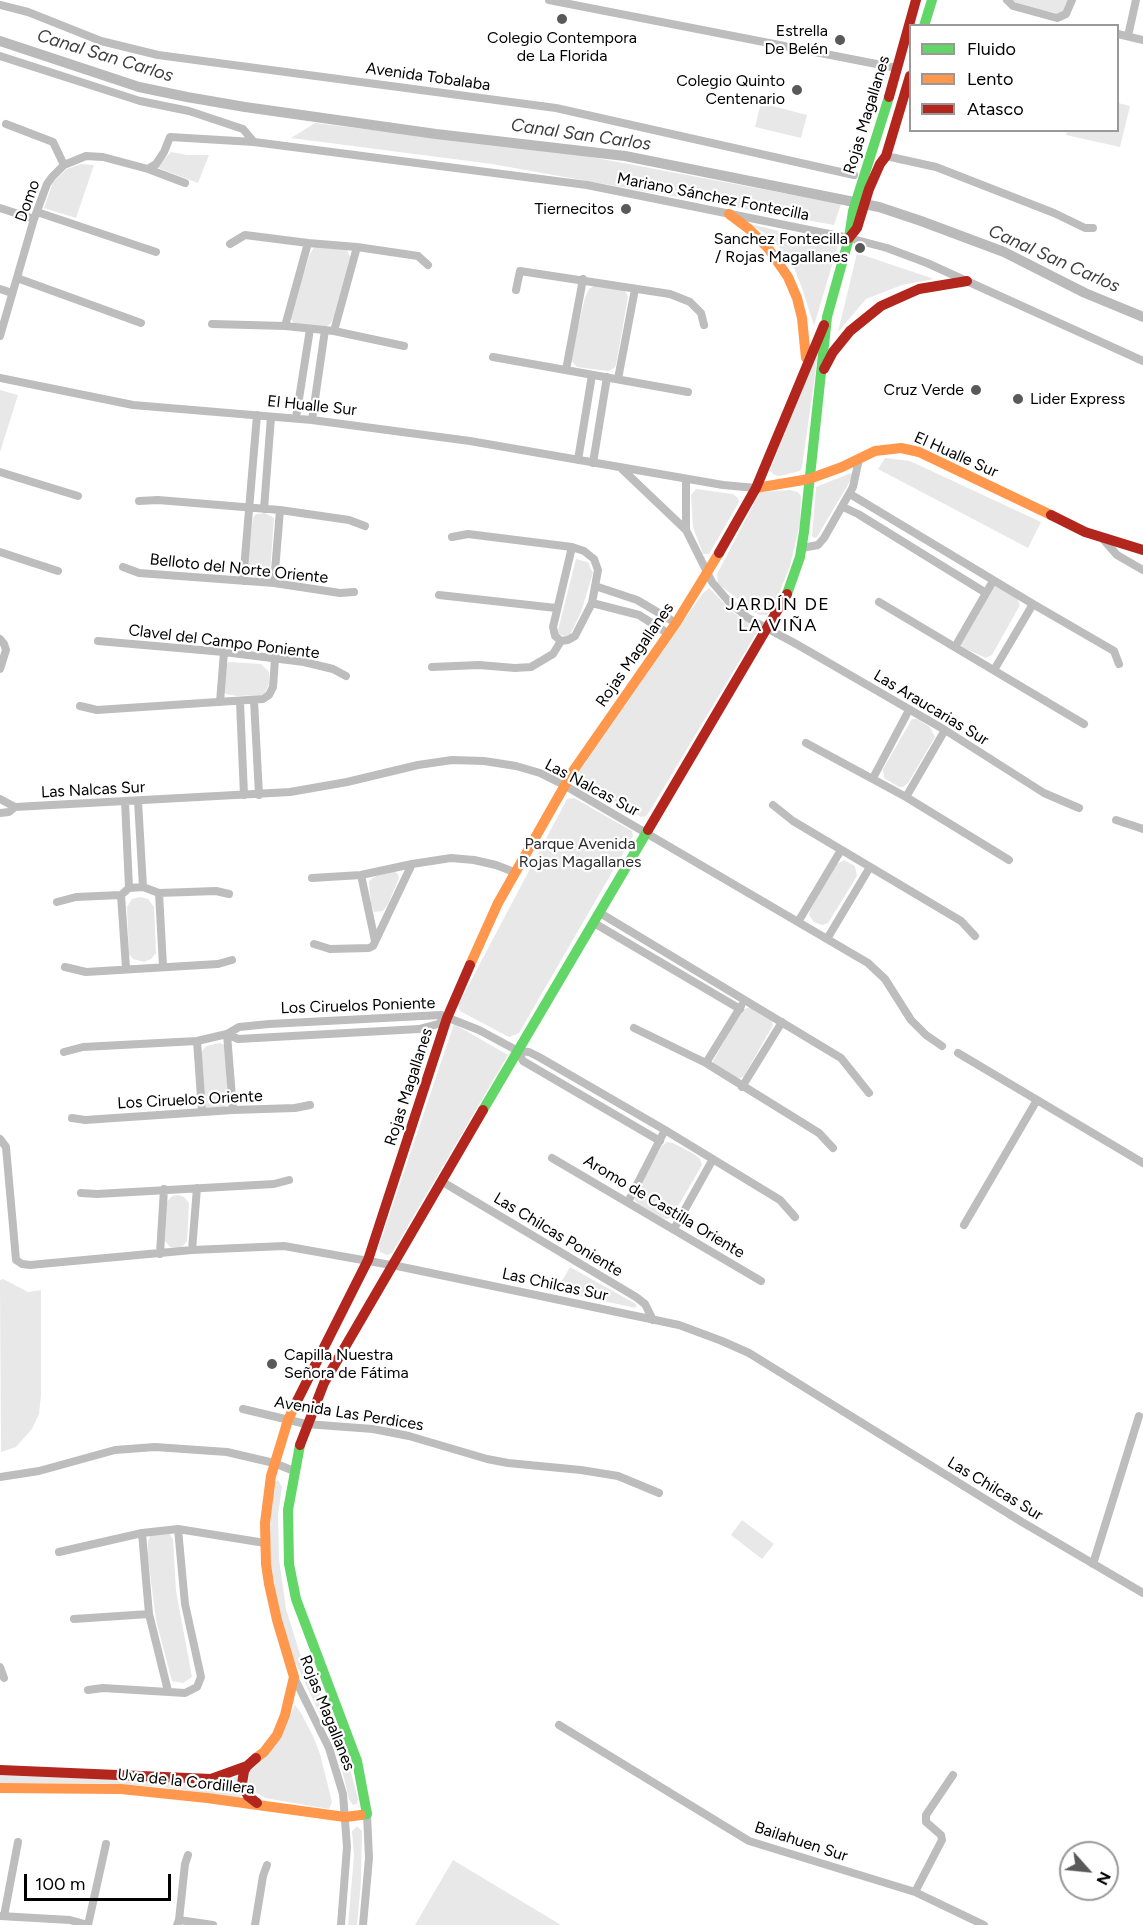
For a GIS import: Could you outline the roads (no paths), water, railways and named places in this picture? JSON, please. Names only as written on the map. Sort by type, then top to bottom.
[{"type":"street","points":[[549,0],[897,68]]},
{"type":"street","name":"Rojas Magallanes","points":[[909,24],[916,0]]},
{"type":"street","points":[[925,24],[932,0]]},
{"type":"street","points":[[1007,0],[1013,6],[1057,18],[1068,12],[1072,0]]},
{"type":"street","points":[[1128,36],[1136,0]]},
{"type":"street","name":"Avenida Tobalaba","points":[[0,5],[28,12],[101,41],[158,55],[556,108],[854,175]]},
{"type":"street","name":"Rojas Magallanes","points":[[363,1925],[369,1858],[367,1814],[357,1761],[292,1582],[287,1529],[289,1500],[306,1424],[334,1364],[769,630],[792,584],[802,548],[828,316],[849,238],[857,228],[857,213],[875,142],[909,25]]},
{"type":"street","points":[[1119,34],[1143,40]]},
{"type":"street","name":"Mariano Sánchez Fontecilla","points":[[0,56],[140,101],[189,111],[243,129],[254,142]]},
{"type":"street","name":"Rojas Magallanes","points":[[864,191],[886,156],[909,79]]},
{"type":"street","points":[[885,113],[892,116],[899,114]]},
{"type":"street","points":[[6,124],[52,142],[64,165],[78,158],[95,156],[148,170],[185,183]]},
{"type":"street","name":"Mariano Sánchez Fontecilla","points":[[148,170],[156,164],[170,136],[254,142],[587,185],[849,238],[906,255],[1143,361]]},
{"type":"street","points":[[875,142],[886,156],[936,167],[1054,213],[1085,228],[1092,228]]},
{"type":"street","name":"Domo","points":[[0,336],[16,278],[47,184],[64,165]]},
{"type":"street","points":[[0,208],[36,216],[156,252]]},
{"type":"street","points":[[729,214],[759,238],[777,259],[788,277],[802,318],[806,363]]},
{"type":"street","points":[[230,244],[245,234],[308,243],[357,246],[418,256],[428,265]]},
{"type":"street","points":[[285,326],[308,243]]},
{"type":"street","points":[[334,331],[357,246]]},
{"type":"street","points":[[516,290],[520,270],[670,294],[690,302],[700,313],[704,326]]},
{"type":"street","points":[[16,278],[141,323]]},
{"type":"street","points":[[566,370],[582,279]]},
{"type":"street","points":[[821,375],[833,351],[846,336],[860,321],[881,306],[919,289],[967,282]]},
{"type":"street","points":[[618,379],[635,289]]},
{"type":"street","points":[[0,290],[12,293]]},
{"type":"street","name":"Rojas Magallanes","points":[[341,1925],[347,1847],[343,1794],[329,1748],[294,1677],[269,1584],[265,1543],[266,1503],[274,1463],[288,1420],[368,1260],[447,1018],[482,936],[514,873],[564,785],[669,634],[707,574],[756,488],[806,363],[828,316]]},
{"type":"street","points":[[212,324],[285,326],[334,331],[404,346]]},
{"type":"street","points":[[296,418],[310,329]]},
{"type":"street","points":[[312,420],[325,330]]},
{"type":"street","points":[[494,357],[688,392]]},
{"type":"street","points":[[579,460],[592,375]]},
{"type":"street","points":[[593,463],[608,377]]},
{"type":"street","name":"El Hualle Sur","points":[[0,378],[133,405],[296,418],[470,441],[621,469],[736,487],[756,488],[809,479],[834,471],[875,451],[891,448],[919,452],[1102,539],[1143,550]]},
{"type":"street","points":[[243,581],[257,416]]},
{"type":"street","points":[[264,508],[271,417]]},
{"type":"street","points":[[802,548],[820,544],[850,494],[859,459]]},
{"type":"street","points":[[621,469],[686,530],[707,574],[722,595],[739,611],[769,630]]},
{"type":"street","points":[[0,472],[78,496]]},
{"type":"street","points":[[686,479],[686,530]]},
{"type":"street","points":[[850,494],[1114,651],[1119,664]]},
{"type":"street","points":[[139,501],[158,500],[264,508],[349,520],[365,526]]},
{"type":"street","points":[[843,507],[986,593]]},
{"type":"street","points":[[274,583],[280,510]]},
{"type":"street","points":[[452,537],[468,534],[572,548],[584,551],[594,559],[598,570],[592,603],[575,636],[561,641],[555,636],[553,627],[572,548]]},
{"type":"street","name":"El Hualle Sur","points":[[1102,539],[1117,555],[1143,570]]},
{"type":"street","points":[[0,552],[58,571]]},
{"type":"street","name":"Belloto del Norte Oriente","points":[[123,567],[138,573],[274,583],[340,593],[354,592]]},
{"type":"street","points":[[955,647],[993,581]]},
{"type":"street","points":[[596,586],[646,604],[676,623]]},
{"type":"street","points":[[439,595],[556,608]]},
{"type":"street","points":[[879,602],[1084,724]]},
{"type":"street","points":[[592,603],[639,615],[669,634]]},
{"type":"street","points":[[994,670],[1033,604]]},
{"type":"street","name":"Las Araucarias Sur","points":[[769,630],[945,730],[1044,793],[1080,808]]},
{"type":"street","points":[[0,639],[6,650],[0,669]]},
{"type":"street","name":"Clavel del Campo Poniente","points":[[98,641],[224,652],[304,662],[333,669],[346,676]]},
{"type":"street","points":[[432,667],[478,665],[531,667],[553,654],[561,641]]},
{"type":"street","points":[[220,702],[224,652]]},
{"type":"street","points":[[80,706],[97,710],[240,702],[267,698],[271,692],[275,659]]},
{"type":"street","points":[[254,700],[259,795]]},
{"type":"street","points":[[240,702],[244,795]]},
{"type":"street","points":[[873,778],[909,710]]},
{"type":"street","points":[[906,796],[945,730]]},
{"type":"street","points":[[806,742],[906,796],[1009,860]]},
{"type":"street","name":"Las Nalcas Sur","points":[[15,807],[259,795],[338,784],[418,765],[452,760],[484,761],[516,766],[564,785],[868,963],[880,973],[910,1020],[942,1046]]},
{"type":"street","points":[[0,799],[15,807],[9,812],[0,813]]},
{"type":"street","points":[[124,801],[129,888]]},
{"type":"street","points":[[138,801],[143,887]]},
{"type":"street","points":[[773,804],[793,821],[961,921],[975,936]]},
{"type":"street","points":[[1116,820],[1143,829]]},
{"type":"street","points":[[798,922],[841,850]]},
{"type":"street","points":[[312,878],[361,875],[451,858],[474,860],[514,873]]},
{"type":"street","points":[[314,944],[330,949],[369,948],[375,943],[412,864]]},
{"type":"street","points":[[827,939],[870,867]]},
{"type":"street","points":[[361,875],[375,943]]},
{"type":"street","points":[[57,902],[75,897],[121,895],[129,888],[143,887],[159,893],[216,891],[229,894]]},
{"type":"street","points":[[159,893],[163,966]]},
{"type":"street","points":[[121,895],[126,968]]},
{"type":"street","points":[[600,913],[841,1058],[869,1093]]},
{"type":"street","points":[[594,923],[740,1009]]},
{"type":"street","points":[[65,967],[86,972],[218,964],[232,960]]},
{"type":"street","points":[[706,1063],[745,999]]},
{"type":"street","name":"Los Ciruelos Poniente","points":[[64,1052],[83,1047],[197,1041],[227,1034],[239,1027],[269,1024],[423,1015],[447,1018]]},
{"type":"street","points":[[447,1018],[479,1030],[518,1051],[529,1052],[665,1130],[780,1200],[795,1217]]},
{"type":"street","name":"Los Ciruelos Poniente","points":[[227,1034],[238,1039],[419,1029],[438,1024],[447,1018]]},
{"type":"street","points":[[742,1087],[782,1022]]},
{"type":"street","points":[[634,1028],[706,1063],[819,1133],[833,1148]]},
{"type":"street","points":[[227,1034],[233,1110]]},
{"type":"street","points":[[197,1041],[202,1112]]},
{"type":"street","points":[[518,1051],[523,1061],[660,1141]]},
{"type":"street","points":[[958,1053],[1143,1163]]},
{"type":"street","points":[[964,1225],[1037,1100]]},
{"type":"street","name":"Los Ciruelos Oriente","points":[[72,1118],[85,1120],[296,1108],[310,1105]]},
{"type":"street","points":[[628,1202],[665,1130]]},
{"type":"street","name":"Las Chilcas Sur","points":[[0,1139],[6,1147],[16,1260],[30,1265],[192,1251],[284,1246],[392,1264],[653,1320],[704,1334],[749,1353],[1143,1593]]},
{"type":"street","name":"Aromo de Castilla Oriente","points":[[552,1158],[761,1281]]},
{"type":"street","points":[[674,1230],[713,1159]]},
{"type":"street","points":[[81,1192],[98,1194],[274,1184],[289,1180]]},
{"type":"street","name":"Las Chilcas Poniente","points":[[441,1181],[636,1297],[645,1304],[653,1320]]},
{"type":"street","points":[[192,1251],[196,1188]]},
{"type":"street","points":[[160,1254],[164,1190]]},
{"type":"street","name":"Avenida Las Perdices","points":[[243,1409],[306,1424],[373,1429],[409,1436],[508,1463],[618,1476],[659,1492]]},
{"type":"street","points":[[1093,1564],[1139,1416]]},
{"type":"street","points":[[0,1478],[58,1467],[115,1450],[141,1447],[209,1449],[246,1455],[294,1471]]},
{"type":"street","points":[[59,1552],[142,1533],[178,1529],[265,1543]]},
{"type":"street","points":[[88,1690],[103,1688],[185,1693],[197,1687],[201,1677],[185,1604],[178,1529]]},
{"type":"street","points":[[142,1533],[148,1614],[168,1691]]},
{"type":"street","points":[[75,1619],[148,1614]]},
{"type":"street","points":[[0,1667],[4,1678]]},
{"type":"street","name":"Uva de la Cordillera","points":[[0,1770],[211,1779],[226,1775],[247,1766],[264,1752],[277,1735],[285,1715],[294,1677]]},
{"type":"street","name":"Bailahuen Sur","points":[[559,1725],[749,1841],[915,1892],[984,1925]]},
{"type":"street","points":[[247,1766],[242,1784],[248,1796],[258,1804]]},
{"type":"street","points":[[915,1892],[942,1840],[941,1835],[926,1822],[926,1815],[953,1775]]},
{"type":"street","name":"Uva de la Cordillera","points":[[0,1788],[121,1789],[258,1804],[345,1817],[367,1814]]},
{"type":"street","points":[[18,1842],[2,1916],[70,1920],[88,1925],[106,1844]]},
{"type":"street","points":[[188,1855],[178,1922],[213,1925]]},
{"type":"street","points":[[255,1925],[267,1865]]},
{"type":"waterway","name":"Canal San Carlos","points":[[0,41],[139,87],[187,97],[436,134],[625,156],[879,207],[1004,252],[1085,293],[1143,317]]},
{"type":"place","name":"Colegio Contempora de La Florida","points":[[562,19]]},
{"type":"place","name":"Estrella De Belén","points":[[840,40]]},
{"type":"place","name":"Colegio Quinto Centenario","points":[[797,90]]},
{"type":"place","name":"Tiernecitos","points":[[626,209]]},
{"type":"place","name":"Sanchez Fontecilla / Rojas Magallanes","points":[[860,248]]},
{"type":"place","name":"Cruz Verde","points":[[976,390]]},
{"type":"place","name":"Lider Express","points":[[1018,399]]},
{"type":"place","name":"Capilla Nuestra Señora de Fátima","points":[[272,1364]]},
{"type":"district","name":"JARDÍN DE LA VIÑA","points":[[778,615]]},
{"type":"park label","name":"Parque Avenida Rojas Magallanes","points":[[580,853]]}]
